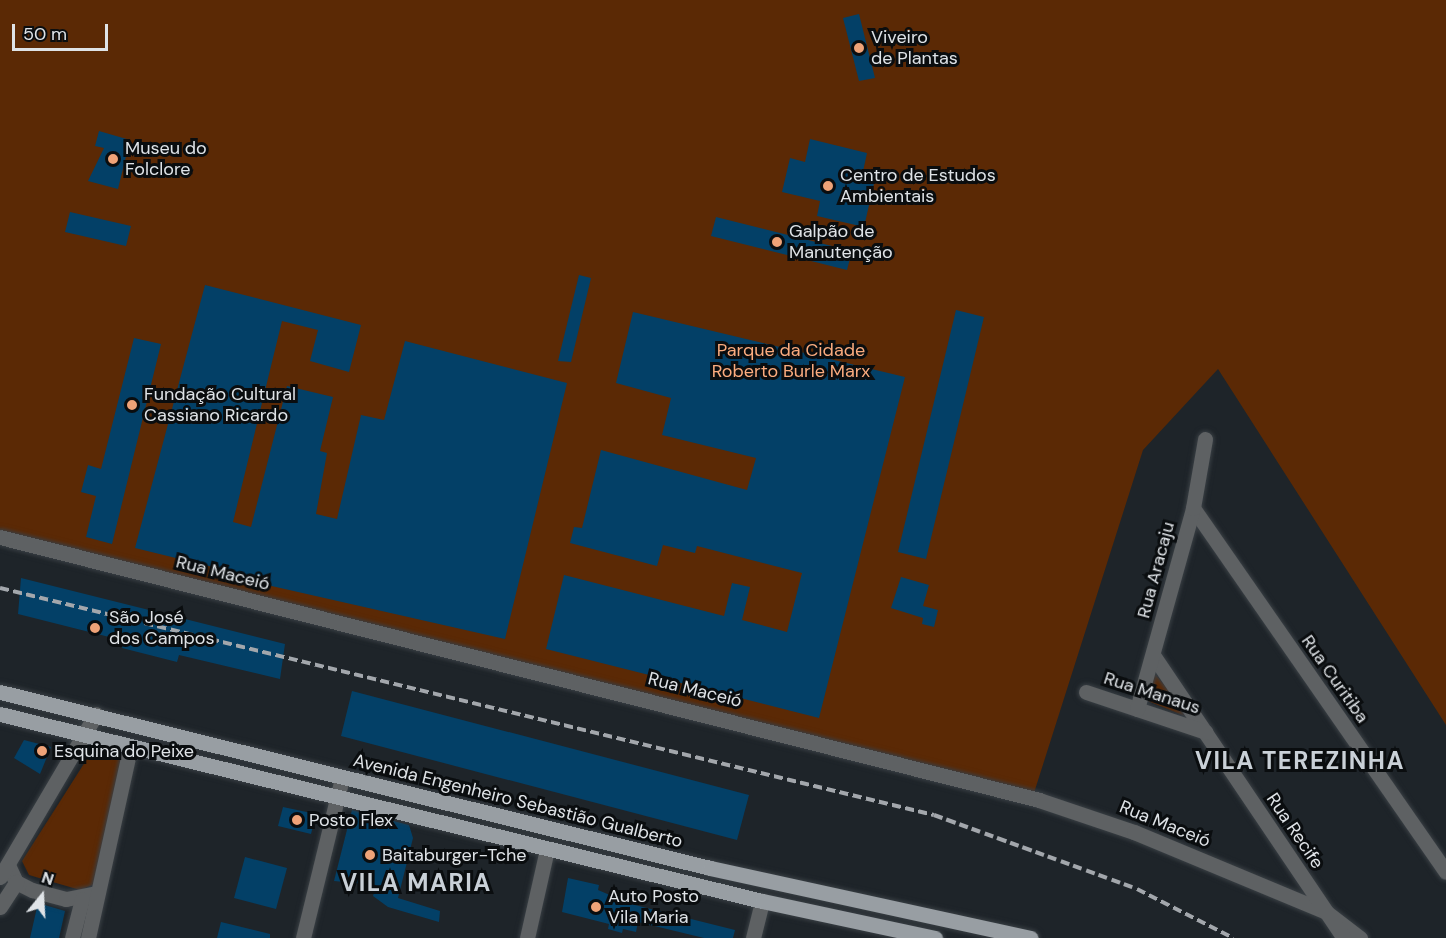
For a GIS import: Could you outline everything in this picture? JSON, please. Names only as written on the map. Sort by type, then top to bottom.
[{"type":"main road","name":"Avenida Engenheiro Sebastião Gualberto","points":[[0,692],[96,714],[342,778],[1030,938]]},
{"type":"main road","points":[[0,714],[130,748],[762,901],[935,938]]},
{"type":"street","name":"Rua Aracaju","points":[[1137,709],[1193,507],[1205,439]]},
{"type":"street","name":"Rua Curitiba","points":[[1193,507],[1446,872]]},
{"type":"street","name":"Rua Maceió","points":[[0,537],[1039,800],[1134,832],[1326,912],[1360,938]]},
{"type":"street","name":"Rua Recife","points":[[1153,655],[1344,938]]},
{"type":"street","name":"Rua Manaus","points":[[1086,692],[1206,732]]},
{"type":"street","points":[[96,714],[4,871],[16,882],[58,898],[82,899],[97,893]]},
{"type":"street","points":[[88,938],[130,748]]},
{"type":"street","points":[[303,938],[342,778]]},
{"type":"street","points":[[527,938],[547,849]]},
{"type":"street","points":[[0,907],[16,882]]},
{"type":"street","points":[[72,938],[82,899]]},
{"type":"street","points":[[753,938],[762,901]]},
{"type":"green space","name":"Parque da Cidade Roberto Burle Marx","points":[[0,0],[1446,0],[1446,725],[1218,369],[1143,450],[1033,796],[0,534]]},
{"type":"green space","points":[[1151,669],[1192,719],[1143,699]]},
{"type":"green space","points":[[94,748],[123,756],[95,884],[80,890],[29,875],[22,861]]},
{"type":"building","name":"Viveiro de Plantas","points":[[859,14],[875,78],[859,81],[843,18]]},
{"type":"building","name":"Museu do Folclore","points":[[99,131],[130,140],[118,189],[88,181],[104,148],[95,146]]},
{"type":"building","name":"Centro de Estudos Ambientais","points":[[810,139],[867,153],[862,176],[875,179],[864,227],[817,216],[820,201],[782,192],[790,158],[805,162]]},
{"type":"building","name":"Museu do Folclore","points":[[70,212],[131,226],[126,246],[65,232]]},
{"type":"building","name":"Galpão de Manutenção","points":[[716,217],[852,251],[847,270],[711,236]]},
{"type":"building","points":[[579,275],[591,278],[571,362],[558,361]]},
{"type":"building","points":[[205,285],[361,325],[349,372],[310,361],[318,330],[282,321],[233,522],[251,527],[287,386],[333,397],[320,451],[327,453],[316,514],[337,519],[361,415],[384,420],[405,341],[567,383],[505,639],[227,576],[229,571],[135,548]]},
{"type":"building","points":[[956,310],[984,317],[926,559],[898,552]]},
{"type":"building","points":[[633,312],[905,377],[819,718],[546,649],[564,575],[724,616],[732,583],[750,587],[742,620],[787,632],[802,573],[697,546],[695,553],[663,545],[657,566],[570,543],[574,527],[582,528],[601,450],[747,490],[756,458],[662,435],[671,398],[616,383]]},
{"type":"building","name":"Fundação Cultural Cassiano Ricardo","points":[[134,338],[161,344],[112,544],[86,537],[96,496],[81,492],[88,465],[101,469]]},
{"type":"building","points":[[901,577],[929,585],[923,606],[938,610],[934,627],[922,624],[923,618],[891,608]]},
{"type":"building","points":[[21,578],[285,644],[280,679],[179,655],[177,662],[122,648],[125,641],[18,614]]},
{"type":"building","points":[[352,691],[749,795],[737,840],[341,736]]},
{"type":"building","points":[[24,740],[51,747],[40,774],[14,758]]},
{"type":"building","name":"Posto Flex","points":[[283,807],[316,814],[311,834],[278,826]]},
{"type":"building","name":"Baitaburger-Tche","points":[[352,810],[409,825],[413,838],[398,898],[440,911],[439,922],[388,907],[373,896],[376,885],[334,881]]},
{"type":"building","points":[[245,857],[287,868],[276,909],[234,898]]},
{"type":"building","points":[[568,878],[599,885],[598,890],[631,904],[735,930],[733,938],[704,938],[638,922],[636,932],[623,929],[622,933],[608,929],[609,924],[562,912]]},
{"type":"building","points":[[38,903],[65,911],[59,938],[30,938]]},
{"type":"building","points":[[221,922],[270,934],[270,938],[217,938]]},
{"type":"railway","points":[[0,588],[934,815],[1137,889],[1233,938]]},
{"type":"place","name":"Viveiro de Plantas","points":[[859,48]]},
{"type":"place","name":"Museu do Folclore","points":[[113,159]]},
{"type":"place","name":"Centro de Estudos Ambientais","points":[[828,186]]},
{"type":"place","name":"Galpão de Manutenção","points":[[777,242]]},
{"type":"place","name":"Fundação Cultural Cassiano Ricardo","points":[[132,405]]},
{"type":"place","name":"São José dos Campos","points":[[95,628]]},
{"type":"place","name":"Esquina do Peixe","points":[[42,751]]},
{"type":"place","name":"Posto Flex","points":[[297,820]]},
{"type":"place","name":"Baitaburger-Tche","points":[[370,855]]},
{"type":"place","name":"Auto Posto Vila Maria","points":[[596,907]]},
{"type":"district","name":"VILA TEREZINHA","points":[[1300,761]]},
{"type":"district","name":"VILA MARIA","points":[[416,883]]}]
